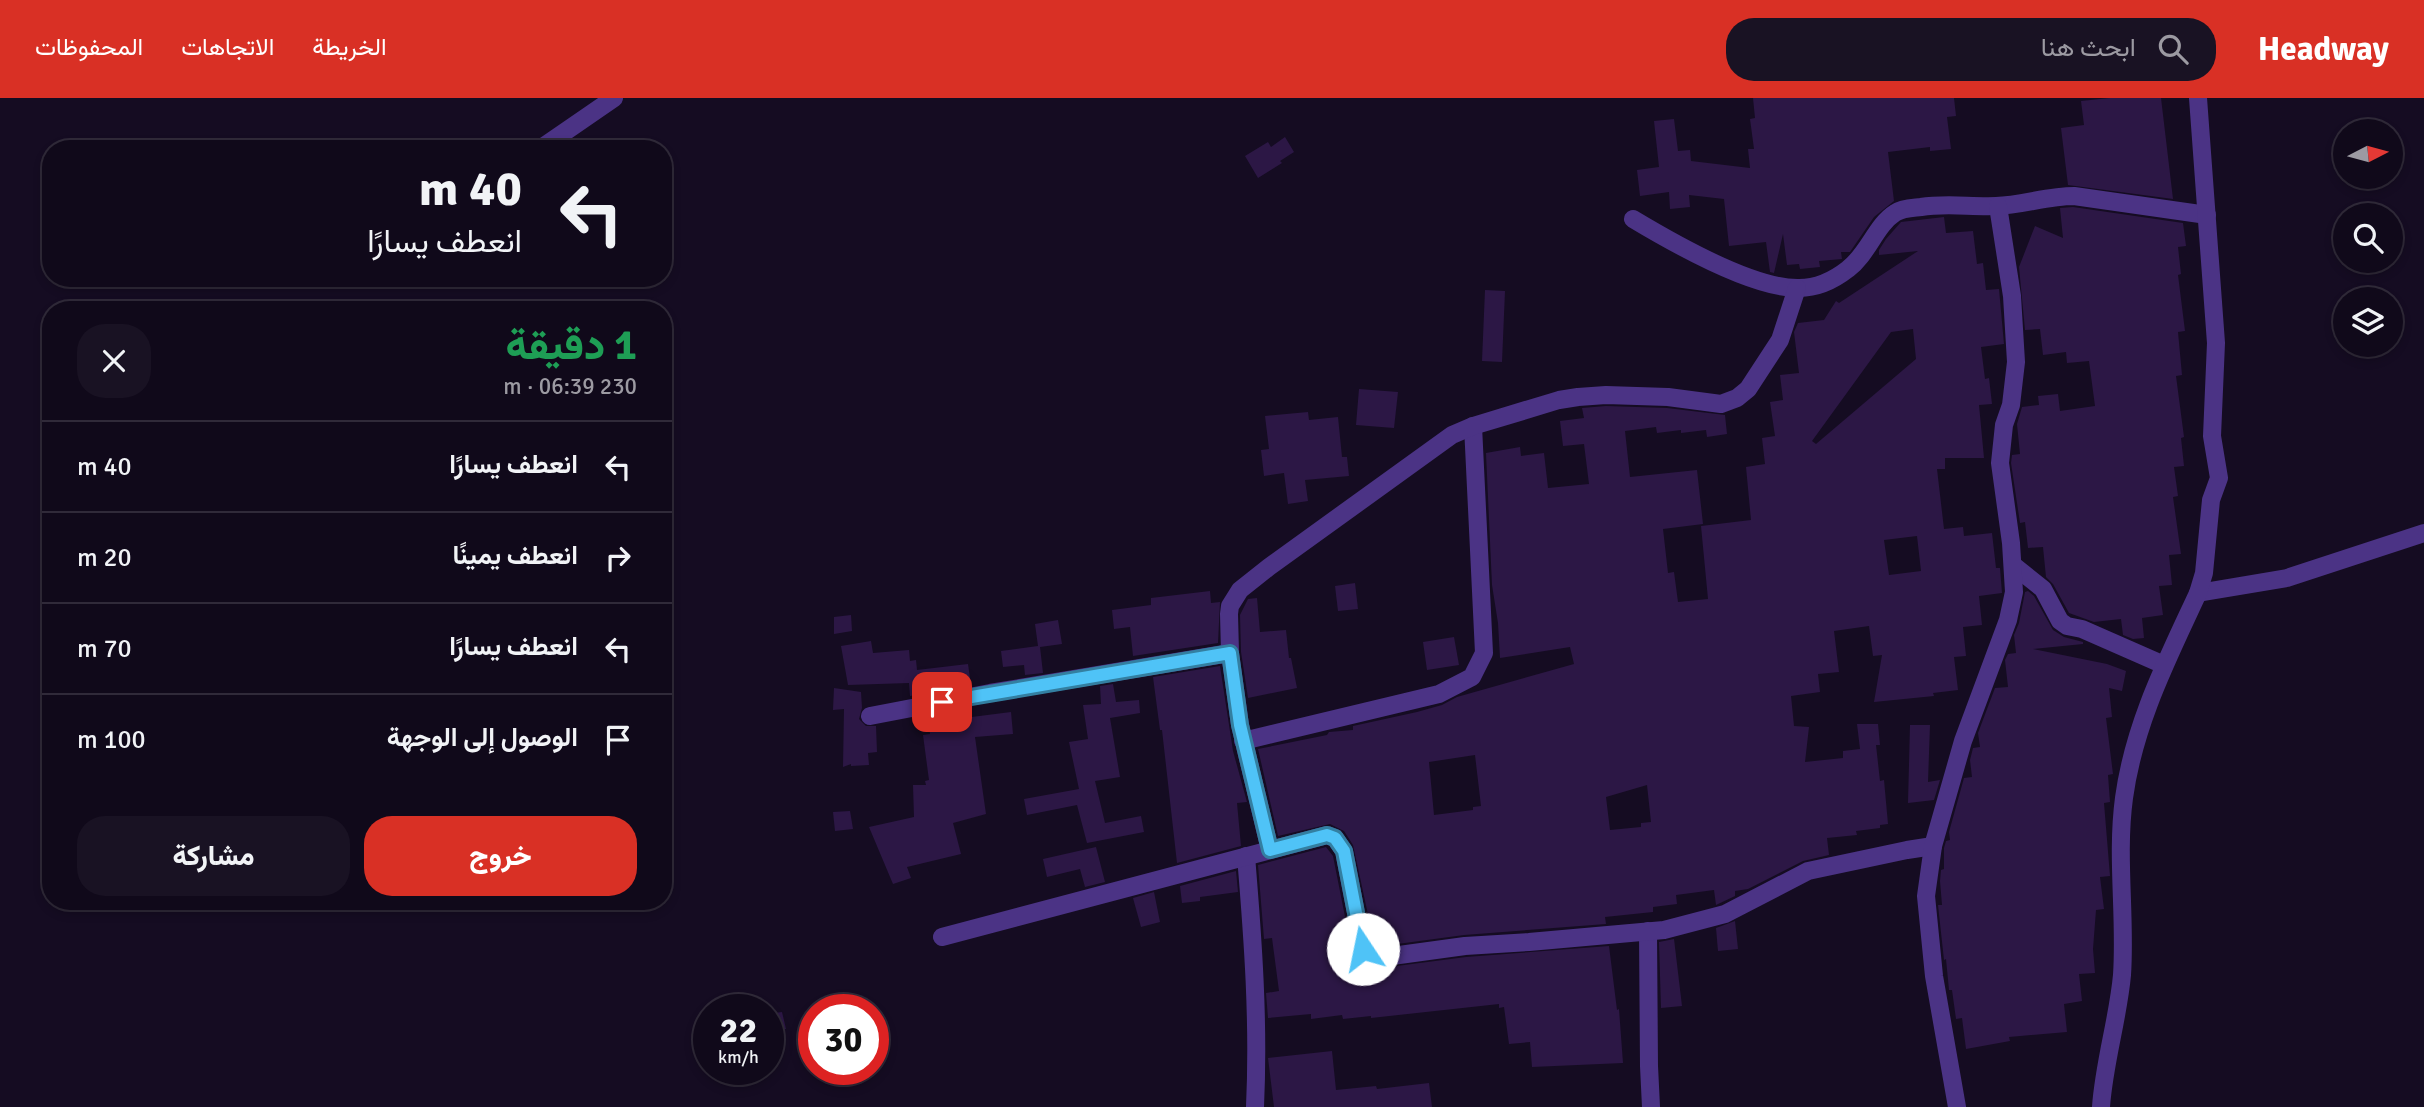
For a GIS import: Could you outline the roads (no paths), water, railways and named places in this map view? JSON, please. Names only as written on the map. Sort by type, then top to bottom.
[{"type":"street","points":[[553,140],[614,98]]},
{"type":"street","points":[[2101,1107],[2122,974],[2124,801],[2130,760],[2140,725],[2164,666],[2198,593],[2203,573],[2211,500],[2219,478],[2213,436],[2216,342],[2198,98]]},
{"type":"street","points":[[1633,219],[1672,243],[1769,285],[1797,288],[1826,282],[1848,270],[1865,253],[1883,225],[1895,213],[1929,206],[1998,206],[2056,196],[2074,196],[2097,197],[2156,209],[2207,215]]},
{"type":"street","points":[[1957,1107],[1927,926],[1926,896],[1933,846],[1973,708],[2008,620],[2014,592],[2000,463],[2016,362],[2012,296],[1998,206]]},
{"type":"street","points":[[1270,850],[1243,741],[1230,653],[1230,606],[1240,590],[1452,435],[1473,426],[1559,400],[1578,397],[1668,397],[1708,403],[1729,402],[1748,389],[1780,340],[1797,288]]},
{"type":"street","points":[[1243,741],[1439,694],[1472,677],[1484,653],[1473,426]]},
{"type":"street","points":[[2198,593],[2287,578],[2424,533]]},
{"type":"street","points":[[2013,565],[2042,589],[2060,621],[2067,626],[2082,629],[2164,666]]},
{"type":"street","points":[[870,716],[1230,653]]},
{"type":"street","points":[[942,937],[1327,835],[1340,843],[1344,851],[1363,949],[1370,959],[1465,946],[1648,931],[1701,922],[1725,914],[1808,871],[1907,849],[1933,846]]},
{"type":"street","points":[[1245,856],[1258,1020],[1255,1107]]},
{"type":"street","points":[[1648,931],[1648,1066],[1651,1107]]}]
